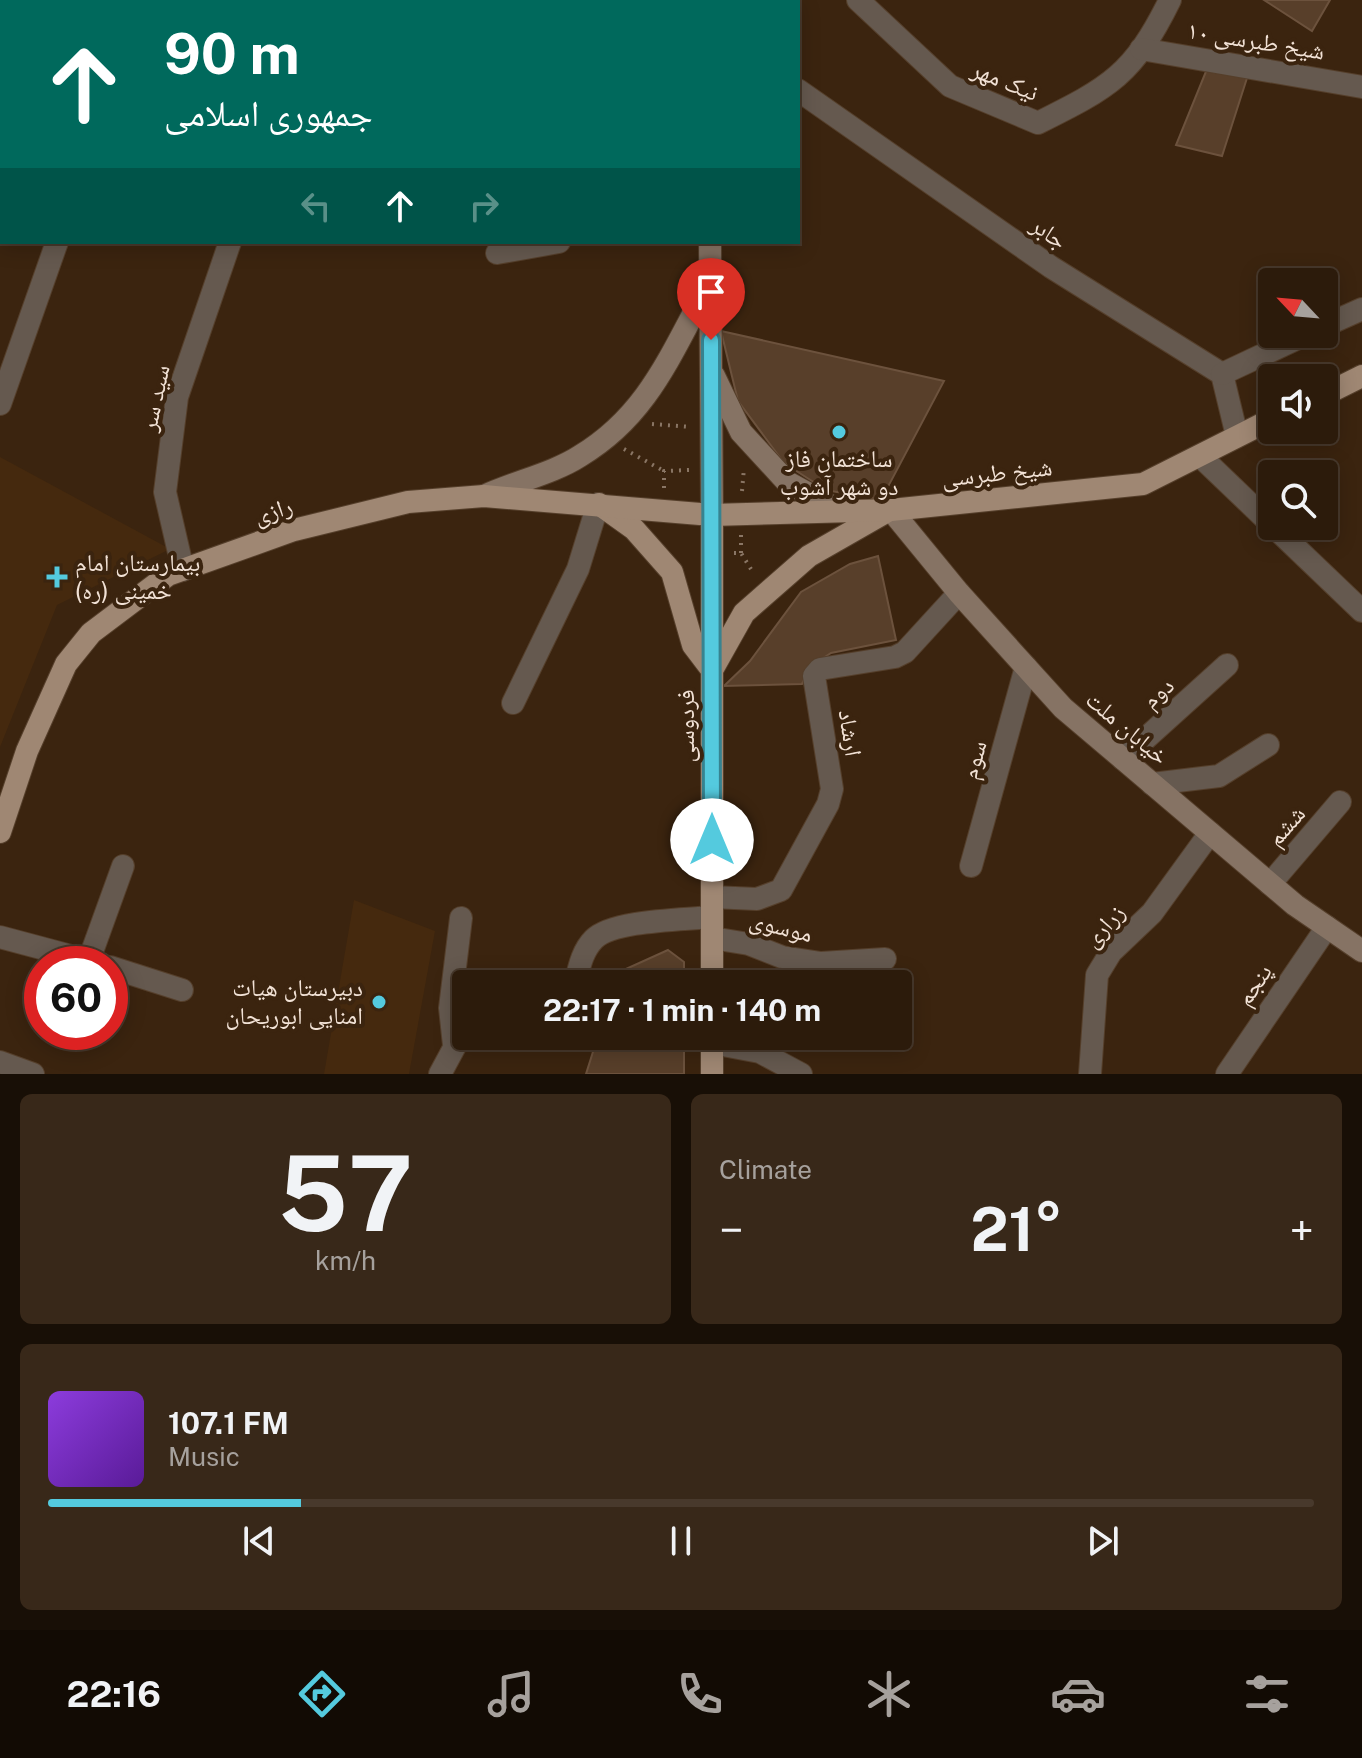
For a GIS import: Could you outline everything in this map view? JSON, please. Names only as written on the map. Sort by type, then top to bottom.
[{"type":"main road","points":[[710,244],[712,515]]},
{"type":"main road","points":[[484,496],[579,457],[626,422],[661,378],[710,283]]},
{"type":"main road","points":[[711,369],[741,432],[787,482],[840,511]]},
{"type":"main road","points":[[1338,388],[1362,376]]},
{"type":"main road","name":"شیخ طبرسی","points":[[712,515],[891,510],[1143,484],[1258,426]]},
{"type":"main road","name":"رازی","points":[[0,832],[27,751],[66,664],[91,633],[168,575],[294,530],[408,502],[484,496],[712,515]]},
{"type":"main road","points":[[598,504],[634,529],[672,572],[693,645],[712,670],[744,613],[809,556],[891,510]]},
{"type":"main road","name":"خیابان ملت","points":[[891,510],[959,593],[1063,708],[1270,884],[1362,951]]},
{"type":"main road","name":"فردوسی","points":[[712,515],[712,970]]},
{"type":"main road","points":[[712,1050],[712,1074]]},
{"type":"street","name":"نیک مهر","points":[[858,0],[950,86],[1038,123],[1105,89],[1133,62],[1170,0]]},
{"type":"street","name":"شیخ طبرسی ۱۰","points":[[1141,49],[1362,87]]},
{"type":"street","name":"جابر","points":[[800,91],[1051,267],[1222,374]]},
{"type":"street","points":[[0,404],[56,244]]},
{"type":"street","name":"سید سر","points":[[183,570],[165,492],[177,397],[229,244]]},
{"type":"street","points":[[497,253],[548,244]]},
{"type":"street","points":[[1338,320],[1362,309]]},
{"type":"street","points":[[1237,436],[1222,374],[1277,348]]},
{"type":"street","points":[[1200,456],[1258,512]]},
{"type":"street","points":[[513,703],[578,569],[598,504]]},
{"type":"street","points":[[1287,540],[1362,611]]},
{"type":"street","name":"ارشاد","points":[[711,917],[781,890],[828,804],[832,789],[814,676],[820,669],[895,657],[905,652],[959,593]]},
{"type":"street","name":"دوم","points":[[1123,759],[1227,665]]},
{"type":"street","name":"سوم","points":[[971,866],[1026,667]]},
{"type":"street","points":[[1152,784],[1219,776],[1268,745]]},
{"type":"street","name":"ششم","points":[[1270,884],[1340,802]]},
{"type":"street","name":"زراری","points":[[1090,1074],[1097,975],[1111,952],[1152,913],[1210,833]]},
{"type":"street","points":[[104,946],[123,866]]},
{"type":"street","points":[[578,970],[582,955],[596,936],[623,927],[711,917]]},
{"type":"street","name":"موسوی","points":[[711,917],[749,944],[782,957],[821,963],[885,959]]},
{"type":"street","points":[[455,970],[461,918]]},
{"type":"street","name":"پنجم","points":[[1227,1074],[1327,927]]},
{"type":"street","points":[[0,937],[33,946]]},
{"type":"street","points":[[128,973],[182,990]]},
{"type":"street","points":[[452,992],[452,1014]]},
{"type":"street","points":[[440,1074],[453,1050]]},
{"type":"street","points":[[752,1050],[801,1074]]},
{"type":"street","points":[[0,1062],[33,1074]]},
{"type":"path","points":[[626,422],[711,429]]},
{"type":"path","points":[[605,438],[664,471]]},
{"type":"shaded area","name":"بیمارستان امام خمینی (ره)","points":[[0,457],[170,549],[57,605],[0,747]]},
{"type":"shaded area","name":"دبیرستان هیات امنایی ابوریحان","points":[[354,900],[435,931],[409,1074],[324,1074]]},
{"type":"building","points":[[1264,0],[1330,0],[1312,31]]},
{"type":"building","points":[[1207,69],[1247,78],[1222,156],[1176,145]]},
{"type":"building","name":"ساختمان فاز دو شهر آشوب","points":[[721,331],[944,381],[881,500],[826,490],[784,463],[738,401]]},
{"type":"building","points":[[878,556],[896,640],[831,653],[810,667],[802,684],[724,686],[750,661],[801,592],[850,564]]},
{"type":"building","points":[[668,950],[684,962],[684,970],[624,970]]},
{"type":"building","points":[[594,1050],[684,1050],[684,1074],[586,1074]]},
{"type":"place","name":"ساختمان فاز دو شهر آشوب","points":[[839,432]]},
{"type":"place","name":"بیمارستان امام خمینی (ره)","points":[[57,577]]},
{"type":"place","name":"دبیرستان هیات امنایی ابوریحان","points":[[379,1002]]},
{"type":"route","points":[[711,340],[712,840]]}]
